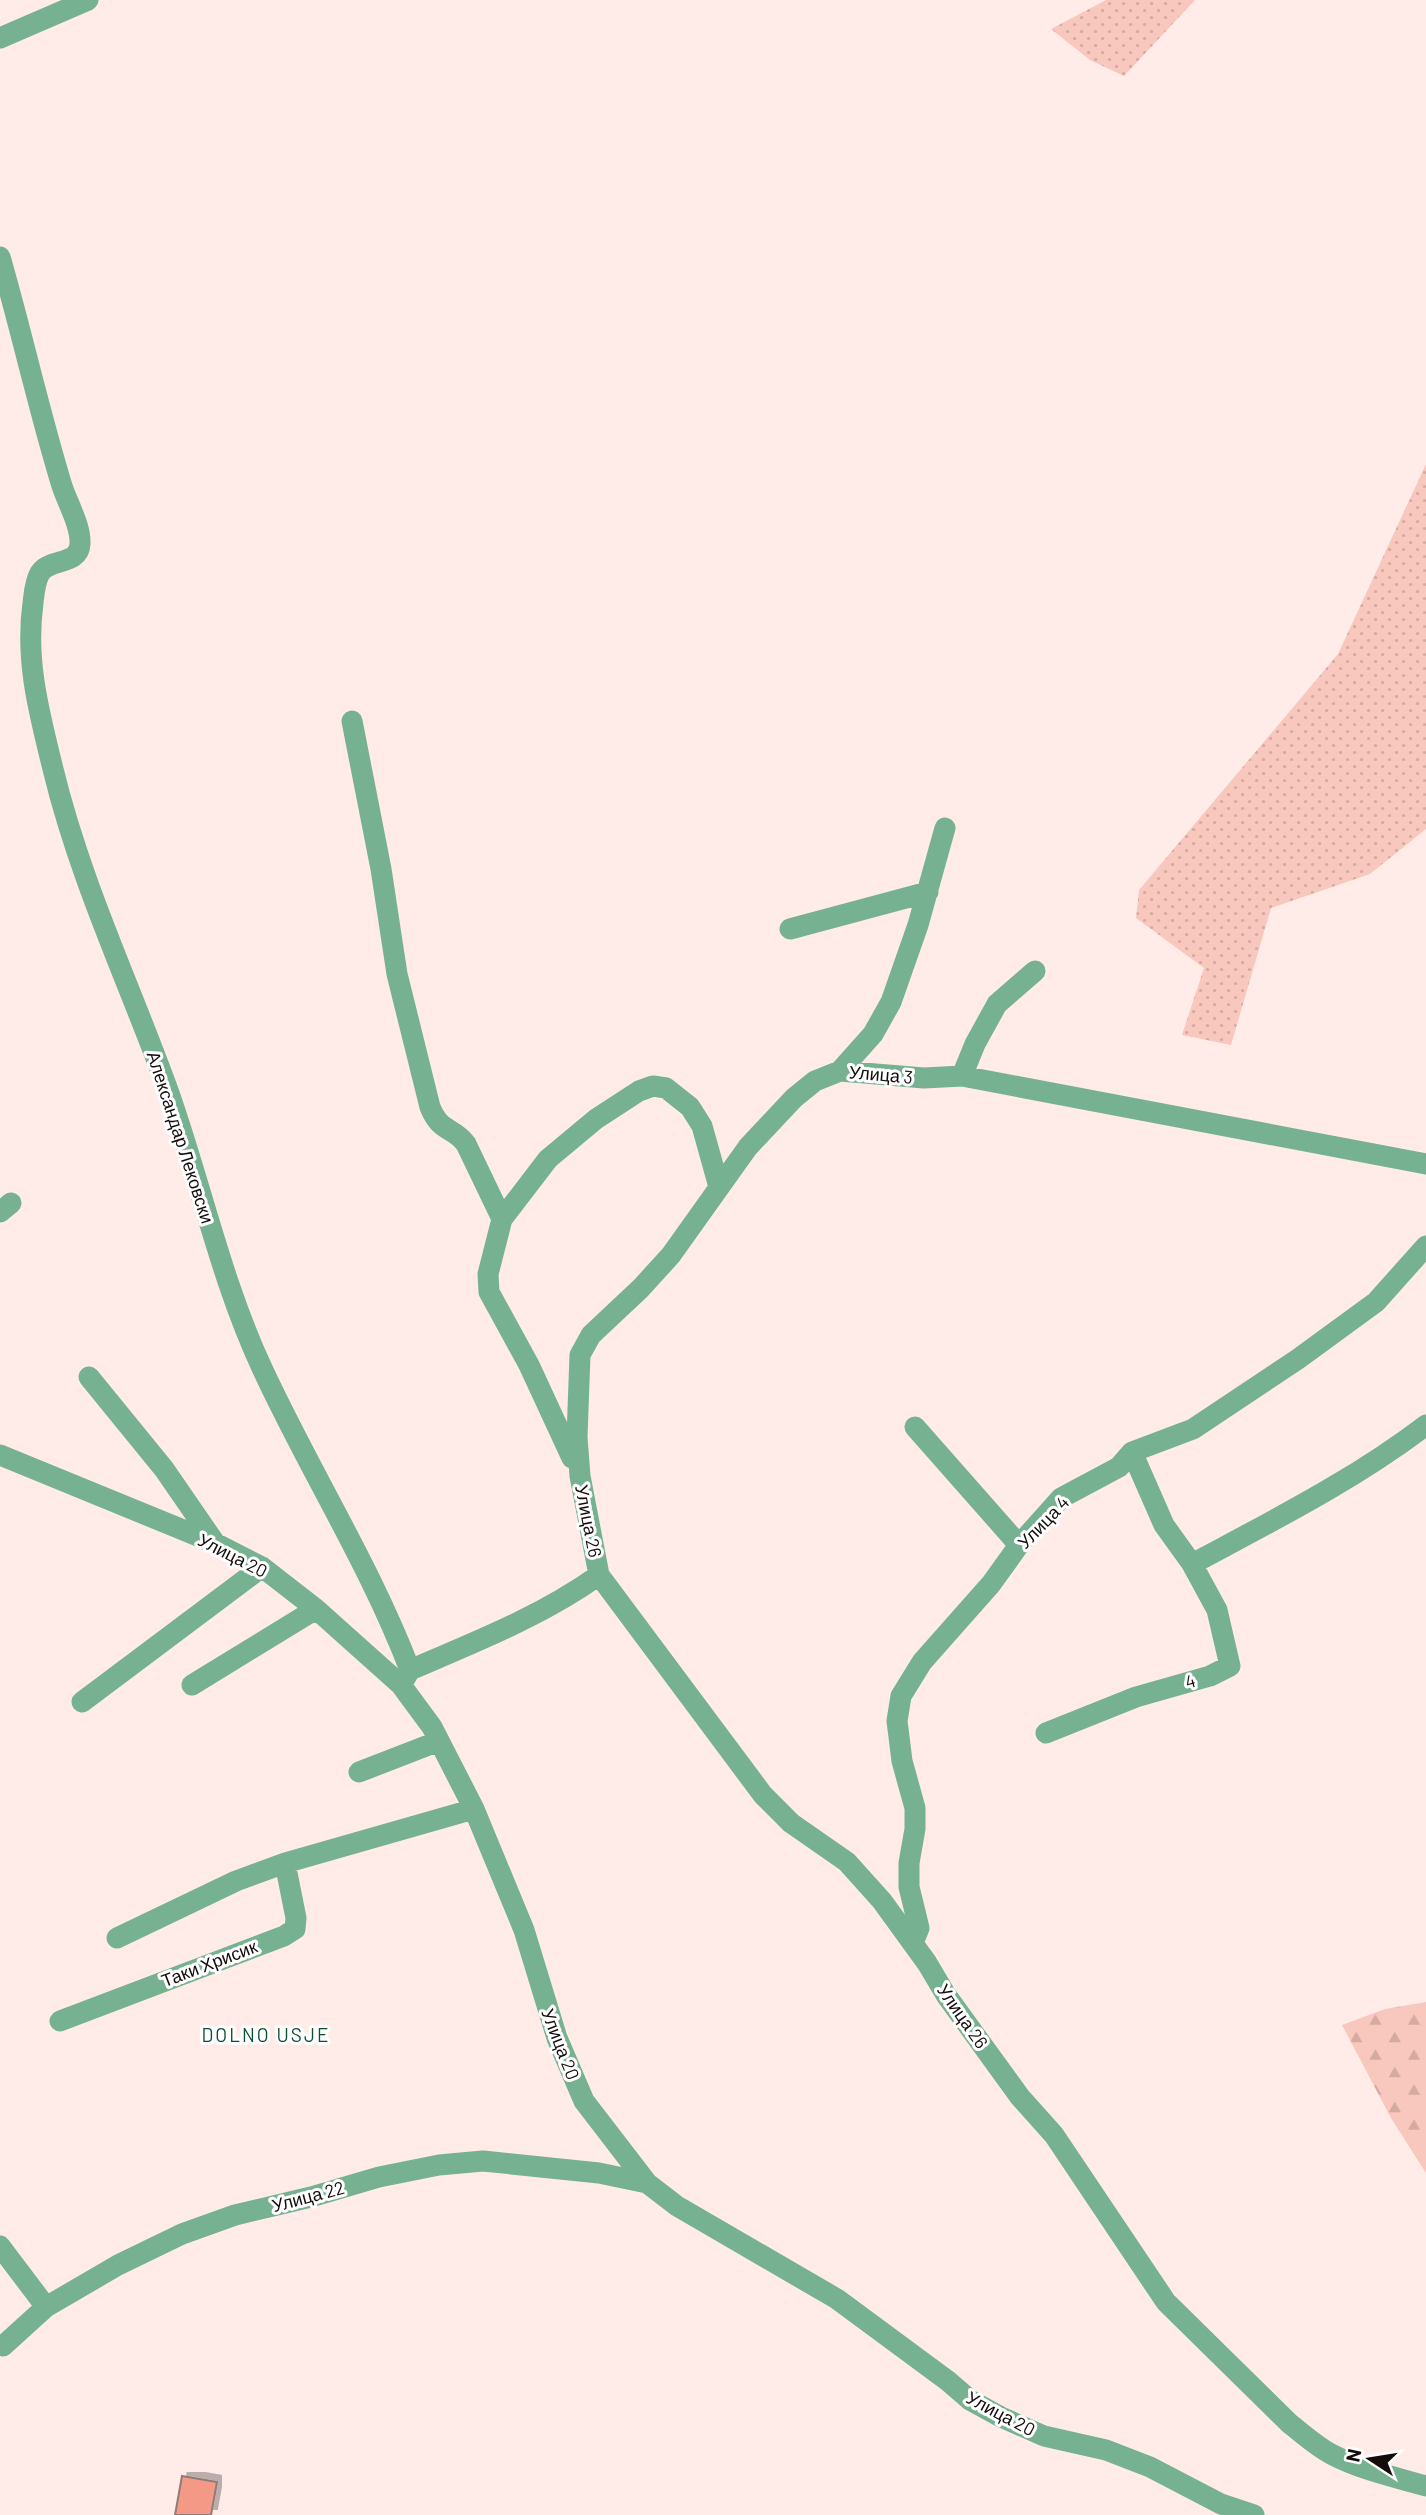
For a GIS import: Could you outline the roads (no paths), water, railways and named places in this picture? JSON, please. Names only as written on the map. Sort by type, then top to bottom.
[{"type":"street","points":[[0,38],[88,0]]},
{"type":"street","name":"Александар Лековски","points":[[0,257],[62,486],[81,541],[79,552],[71,559],[46,566],[39,575],[34,592],[29,654],[54,773],[85,877],[192,1158],[221,1260],[247,1335],[287,1423],[391,1619],[405,1677]]},
{"type":"street","points":[[352,721],[381,869],[397,974],[430,1107],[443,1128],[466,1144],[502,1219]]},
{"type":"street","points":[[840,1070],[873,1034],[891,1002],[928,892],[945,828]]},
{"type":"street","points":[[790,929],[928,892]]},
{"type":"street","points":[[962,1076],[975,1044],[997,1004],[1035,971]]},
{"type":"street","name":"Улица 3","points":[[580,1476],[577,1437],[580,1355],[584,1345],[671,1255],[748,1147],[794,1098],[815,1081],[840,1070],[924,1078],[962,1076],[1426,1164]]},
{"type":"street","points":[[580,1476],[529,1365],[489,1292],[488,1274],[502,1219],[548,1159],[596,1119],[639,1091],[653,1087],[666,1088],[690,1107],[702,1126],[719,1187]]},
{"type":"street","name":"Улица 4","points":[[912,1943],[919,1928],[909,1887],[915,1808],[902,1761],[897,1721],[901,1696],[922,1662],[991,1584],[1018,1545],[1061,1498],[1119,1468],[1132,1452],[1193,1429],[1298,1359],[1376,1302],[1426,1247]]},
{"type":"street","points":[[89,1377],[164,1469],[215,1543]]},
{"type":"street","points":[[1192,1564],[1334,1487],[1390,1453],[1426,1425]]},
{"type":"street","points":[[915,1427],[1018,1545]]},
{"type":"street","name":"4","points":[[1046,1733],[1136,1697],[1210,1676],[1230,1666],[1217,1610],[1192,1564],[1164,1525],[1132,1452]]},
{"type":"street","name":"Улица 20","points":[[0,1455],[215,1543],[262,1567],[405,1677],[474,1809],[515,1907],[557,2038],[584,2101],[647,2183],[677,2206],[837,2298],[970,2400],[1001,2417],[1044,2435],[1106,2450],[1139,2463],[1222,2504],[1254,2515]]},
{"type":"street","name":"Улица 26","points":[[580,1476],[599,1576],[763,1796],[791,1823],[847,1862],[882,1901],[1020,2097],[1054,2135],[1166,2302],[1309,2440],[1351,2463],[1426,2486]]},
{"type":"street","points":[[82,1702],[262,1567]]},
{"type":"street","points":[[405,1677],[542,1612],[599,1576]]},
{"type":"street","points":[[192,1685],[316,1609]]},
{"type":"street","points":[[359,1772],[439,1741]]},
{"type":"street","points":[[117,1938],[236,1881],[285,1863],[474,1809]]},
{"type":"street","name":"Таки Хрисик","points":[[61,2021],[284,1936],[295,1929],[296,1918],[285,1863]]},
{"type":"street","name":"Улица 22","points":[[3,2346],[46,2307],[118,2265],[182,2234],[235,2215],[379,2177],[439,2165],[483,2161],[599,2173],[647,2183]]},
{"type":"street","points":[[0,2246],[46,2307]]},
{"type":"district","name":"DOLNO USJE","points":[[266,2034]]}]
